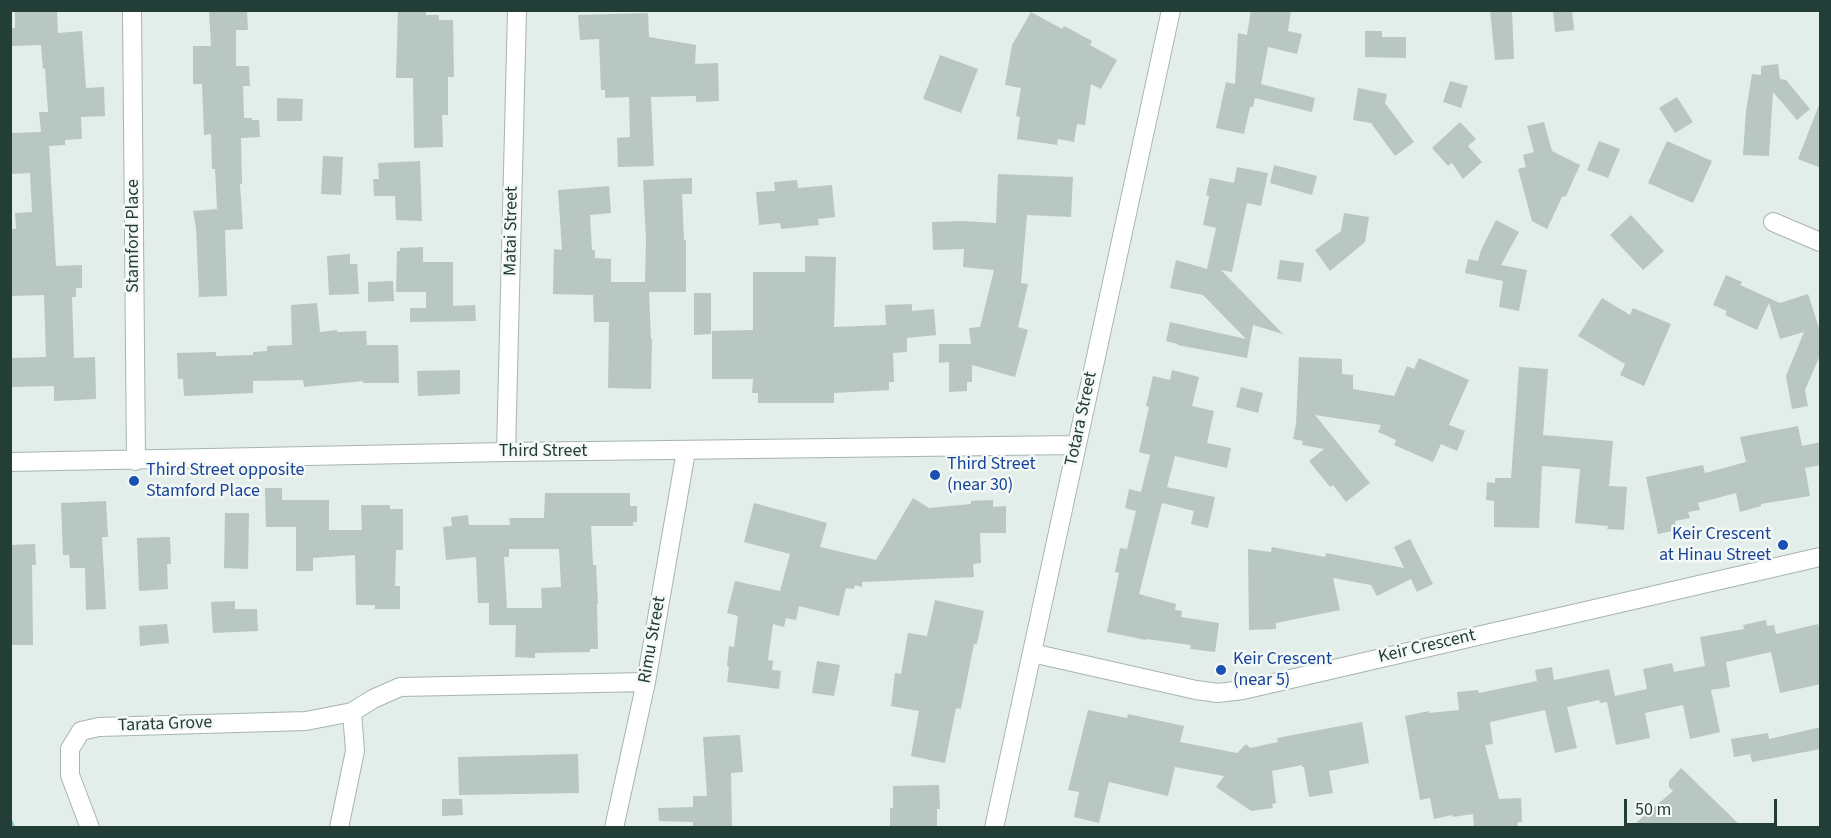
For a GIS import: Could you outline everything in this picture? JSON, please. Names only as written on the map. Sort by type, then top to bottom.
[{"type":"street","name":"Stamford Place","points":[[132,10],[136,461]]},
{"type":"street","name":"Matai Street","points":[[506,452],[517,10]]},
{"type":"street","name":"Totara Street","points":[[994,828],[1172,10]]},
{"type":"street","points":[[1773,222],[1821,242]]},
{"type":"street","name":"Third Street","points":[[10,462],[506,452],[1077,445]]},
{"type":"street","name":"Rimu Street","points":[[614,828],[646,682],[686,451]]},
{"type":"street","name":"Keir Crescent","points":[[1032,653],[1196,690],[1218,693],[1243,690],[1821,557]]},
{"type":"street","name":"Tarata Grove","points":[[90,828],[70,775],[70,749],[81,731],[99,726],[306,721],[352,712],[373,699],[400,687],[646,682]]},
{"type":"street","points":[[339,828],[355,751],[352,712]]},
{"type":"building","points":[[15,10],[57,10],[58,33],[82,31],[86,88],[104,87],[105,116],[81,117],[82,139],[65,140],[65,145],[49,146],[56,266],[82,265],[82,288],[76,288],[76,297],[72,297],[74,358],[95,357],[96,399],[54,401],[54,386],[10,387],[10,358],[46,357],[44,295],[10,296],[10,229],[16,229],[15,213],[32,212],[30,173],[10,174],[10,133],[41,132],[39,112],[48,112],[41,45],[12,46]]},
{"type":"building","points":[[209,10],[247,10],[248,30],[236,30],[236,66],[249,66],[250,86],[243,86],[244,118],[259,120],[260,137],[241,138],[242,184],[240,184],[243,229],[225,230],[227,296],[199,297],[196,228],[193,211],[217,209],[211,134],[204,135],[202,84],[193,84],[193,46],[211,46]]},
{"type":"building","points":[[398,10],[426,10],[426,15],[439,15],[439,20],[453,20],[454,77],[448,77],[448,115],[442,115],[443,147],[414,148],[413,78],[396,78]]},
{"type":"building","points":[[1251,10],[1291,10],[1288,31],[1302,34],[1297,54],[1268,47],[1261,84],[1315,98],[1312,112],[1255,98],[1253,107],[1250,107],[1244,134],[1216,128],[1226,82],[1235,84],[1238,33],[1247,35]]},
{"type":"building","points":[[1490,10],[1512,10],[1514,59],[1495,60]]},
{"type":"building","points":[[1553,10],[1572,10],[1574,30],[1555,32]]},
{"type":"building","points":[[1031,12],[1062,29],[1064,26],[1092,41],[1090,45],[1117,60],[1101,89],[1091,84],[1085,125],[1077,124],[1074,142],[1058,139],[1057,145],[1017,139],[1020,117],[1016,116],[1021,88],[1005,85],[1012,45]]},
{"type":"building","points":[[648,13],[649,37],[696,45],[695,64],[718,63],[719,101],[696,102],[696,96],[651,97],[654,166],[618,167],[617,138],[630,137],[629,97],[605,98],[605,90],[601,90],[599,39],[580,40],[578,15]]},
{"type":"building","points":[[1365,31],[1382,31],[1382,37],[1406,37],[1406,58],[1365,57]]},
{"type":"building","points":[[940,55],[978,69],[961,113],[923,99]]},
{"type":"building","points":[[1778,64],[1780,79],[1786,80],[1810,109],[1797,120],[1773,92],[1769,156],[1743,155],[1746,111],[1752,74],[1761,75],[1761,66]]},
{"type":"building","points":[[1450,81],[1468,86],[1461,108],[1443,102]]},
{"type":"building","points":[[1358,88],[1387,94],[1385,103],[1414,142],[1395,156],[1371,123],[1353,120]]},
{"type":"building","points":[[1677,97],[1693,122],[1675,133],[1659,108]]},
{"type":"building","points":[[277,98],[303,99],[302,121],[277,121]]},
{"type":"building","points":[[1819,105],[1821,105],[1821,168],[1798,159]]},
{"type":"building","points":[[1460,122],[1476,139],[1468,146],[1482,162],[1463,179],[1452,163],[1448,166],[1432,148]]},
{"type":"building","points":[[1544,122],[1552,151],[1580,165],[1547,229],[1532,221],[1518,169],[1526,167],[1523,155],[1534,152],[1527,126]]},
{"type":"building","points":[[1599,141],[1620,149],[1608,178],[1587,170]]},
{"type":"building","points":[[1667,141],[1712,161],[1693,203],[1648,183]]},
{"type":"building","points":[[323,156],[343,157],[341,195],[321,194]]},
{"type":"building","points":[[420,161],[422,221],[396,220],[395,196],[374,196],[373,179],[379,179],[378,163]]},
{"type":"building","points":[[1274,165],[1317,176],[1312,195],[1270,183]]},
{"type":"building","points":[[1237,167],[1268,173],[1261,206],[1247,203],[1232,272],[1221,270],[1283,334],[1253,325],[1247,358],[1166,341],[1170,322],[1246,339],[1203,295],[1170,288],[1176,260],[1207,269],[1216,228],[1203,225],[1210,178],[1234,183]]},
{"type":"building","points":[[998,174],[1073,177],[1071,217],[1027,215],[1021,283],[1028,284],[1018,327],[1028,330],[1015,377],[972,365],[972,382],[967,382],[967,391],[949,392],[949,362],[939,363],[939,344],[971,344],[969,328],[980,327],[994,270],[963,267],[964,249],[933,250],[932,222],[996,223]]},
{"type":"building","points":[[692,178],[692,194],[682,194],[684,240],[686,240],[686,292],[649,292],[652,339],[651,389],[608,388],[609,322],[594,322],[593,295],[553,294],[554,249],[562,250],[558,190],[609,186],[611,213],[590,215],[592,250],[595,250],[595,258],[611,259],[611,282],[645,282],[646,240],[643,180]]},
{"type":"building","points":[[797,180],[798,188],[832,185],[835,217],[818,219],[819,225],[781,229],[780,223],[759,225],[756,192],[775,191],[774,182]]},
{"type":"building","points":[[1344,213],[1369,217],[1365,242],[1330,271],[1315,250],[1341,231]]},
{"type":"building","points":[[1631,215],[1664,251],[1643,270],[1610,235]]},
{"type":"building","points":[[1496,220],[1519,232],[1501,265],[1527,270],[1519,311],[1499,307],[1503,281],[1465,273],[1468,259],[1478,261]]},
{"type":"building","points":[[423,247],[423,262],[453,262],[453,306],[475,305],[476,321],[410,322],[410,308],[426,308],[426,292],[396,292],[397,251],[400,251],[400,248]]},
{"type":"building","points":[[350,254],[350,264],[357,264],[359,294],[329,295],[327,256]]},
{"type":"building","points":[[805,256],[836,257],[834,327],[886,325],[885,305],[912,304],[912,311],[934,309],[936,335],[907,338],[907,352],[893,353],[894,382],[889,382],[889,390],[834,393],[834,403],[758,403],[758,393],[752,393],[753,379],[712,379],[712,331],[753,330],[753,272],[805,272]]},
{"type":"building","points":[[1280,260],[1304,263],[1301,282],[1277,279]]},
{"type":"building","points":[[1726,275],[1742,282],[1740,285],[1780,303],[1808,294],[1821,334],[1821,353],[1805,390],[1808,406],[1792,409],[1786,376],[1804,332],[1780,339],[1769,303],[1757,330],[1725,315],[1727,311],[1713,305]]},
{"type":"building","points":[[393,281],[394,301],[368,302],[368,282]]},
{"type":"building","points":[[694,293],[711,293],[711,334],[694,335]]},
{"type":"building","points":[[1602,298],[1630,315],[1633,308],[1671,324],[1644,386],[1620,375],[1625,364],[1578,336]]},
{"type":"building","points":[[317,303],[320,332],[366,331],[367,345],[398,345],[399,383],[363,383],[363,381],[304,387],[303,380],[253,381],[253,393],[184,396],[183,379],[178,379],[177,353],[216,352],[216,356],[253,355],[253,352],[267,351],[267,346],[292,345],[291,305]]},
{"type":"building","points":[[1299,357],[1342,359],[1342,374],[1353,375],[1353,389],[1394,396],[1407,366],[1414,369],[1419,358],[1469,380],[1449,425],[1465,431],[1457,451],[1441,444],[1433,462],[1394,445],[1396,440],[1378,432],[1381,425],[1315,415],[1370,483],[1346,502],[1333,485],[1330,487],[1309,461],[1324,449],[1302,445],[1303,441],[1293,439],[1296,424]]},
{"type":"building","points":[[1519,367],[1548,369],[1543,435],[1613,441],[1609,486],[1627,487],[1624,530],[1575,523],[1580,469],[1542,466],[1539,528],[1494,527],[1494,501],[1486,500],[1487,482],[1495,483],[1495,478],[1511,478]]},
{"type":"building","points":[[460,370],[460,394],[418,396],[417,371]]},
{"type":"building","points":[[1172,370],[1199,377],[1192,406],[1214,411],[1207,443],[1231,448],[1227,468],[1175,456],[1167,487],[1215,497],[1208,528],[1191,524],[1194,511],[1162,503],[1139,594],[1176,604],[1175,610],[1182,611],[1181,617],[1219,623],[1215,652],[1190,649],[1191,645],[1146,640],[1107,632],[1119,573],[1115,572],[1120,548],[1127,549],[1136,511],[1125,508],[1129,489],[1141,492],[1150,455],[1139,452],[1153,376],[1170,380]]},
{"type":"building","points":[[1241,387],[1263,393],[1258,413],[1236,407]]},
{"type":"building","points":[[1798,426],[1802,446],[1821,442],[1821,465],[1805,468],[1810,496],[1761,504],[1761,506],[1740,512],[1736,493],[1698,503],[1700,510],[1688,512],[1690,518],[1675,521],[1677,530],[1658,534],[1646,477],[1703,465],[1705,473],[1746,462],[1740,437]]},
{"type":"building","points":[[265,488],[282,488],[282,500],[329,500],[329,530],[362,530],[361,505],[390,505],[390,509],[403,509],[403,550],[396,550],[395,586],[400,586],[400,609],[375,609],[375,605],[356,605],[355,555],[313,558],[313,571],[296,571],[296,527],[266,527]]},
{"type":"building","points":[[545,493],[630,493],[630,506],[637,506],[637,522],[633,522],[633,526],[591,526],[593,565],[596,565],[598,649],[590,649],[590,652],[535,653],[535,658],[515,657],[516,625],[489,625],[489,603],[478,603],[476,557],[446,560],[443,527],[452,526],[451,517],[468,515],[469,525],[510,525],[509,518],[544,518]],"holes":[[[509,549],[559,549],[561,587],[541,588],[542,608],[507,608],[504,557],[509,557]]]},
{"type":"building","points":[[913,498],[929,508],[993,500],[993,507],[1006,506],[1006,533],[980,533],[981,563],[973,564],[974,577],[862,582],[862,587],[855,585],[854,589],[846,588],[839,616],[799,606],[796,620],[786,618],[784,627],[773,624],[768,660],[773,661],[772,670],[781,671],[779,689],[727,682],[729,646],[734,647],[738,616],[727,613],[735,581],[780,591],[790,554],[744,542],[754,503],[827,523],[820,547],[876,560]]},
{"type":"building","points":[[106,501],[108,537],[102,537],[106,609],[86,610],[85,568],[70,568],[69,555],[63,555],[61,503]]},
{"type":"building","points":[[225,513],[249,513],[248,569],[224,568]]},
{"type":"building","points":[[170,537],[171,564],[167,564],[168,589],[139,591],[137,538]]},
{"type":"building","points":[[1410,539],[1433,584],[1417,592],[1411,579],[1377,596],[1371,585],[1333,578],[1340,610],[1276,623],[1276,629],[1249,630],[1248,549],[1271,552],[1272,547],[1325,557],[1326,553],[1404,568],[1394,547]]},
{"type":"building","points":[[35,544],[36,565],[32,565],[33,645],[10,645],[10,545]]},
{"type":"building","points":[[935,600],[984,611],[977,644],[974,644],[961,709],[956,708],[945,763],[911,756],[919,711],[891,706],[895,673],[901,674],[908,633],[927,636]]},
{"type":"building","points":[[235,601],[235,609],[257,609],[258,631],[213,633],[211,602]]},
{"type":"building","points":[[1766,620],[1767,626],[1774,625],[1776,634],[1818,624],[1821,635],[1821,684],[1780,693],[1771,652],[1726,662],[1730,687],[1711,690],[1720,732],[1690,739],[1683,705],[1645,713],[1650,738],[1616,745],[1607,702],[1600,703],[1599,700],[1567,707],[1577,748],[1555,753],[1545,710],[1490,722],[1493,744],[1485,745],[1499,799],[1521,798],[1522,822],[1518,822],[1517,828],[1474,828],[1473,814],[1434,819],[1430,798],[1420,800],[1405,716],[1429,711],[1429,713],[1459,710],[1457,692],[1478,690],[1479,693],[1537,681],[1535,670],[1552,667],[1554,680],[1609,669],[1615,696],[1647,689],[1643,669],[1672,663],[1674,672],[1705,666],[1700,637],[1744,629],[1743,625]]},
{"type":"building","points":[[167,624],[169,643],[140,646],[139,626]]},
{"type":"building","points":[[817,661],[840,665],[834,696],[812,693]]},
{"type":"building","points":[[1088,710],[1127,718],[1128,714],[1184,726],[1180,742],[1237,753],[1246,744],[1250,748],[1278,742],[1277,738],[1362,722],[1369,763],[1329,771],[1333,793],[1309,797],[1302,765],[1272,771],[1276,803],[1272,804],[1273,808],[1251,811],[1216,787],[1224,776],[1175,767],[1168,796],[1109,782],[1099,823],[1074,817],[1079,792],[1068,790]]},
{"type":"building","points":[[1821,727],[1821,749],[1752,762],[1750,754],[1734,757],[1731,739],[1768,733],[1769,739]]},
{"type":"building","points":[[740,735],[743,772],[731,773],[732,828],[693,828],[693,822],[659,821],[658,808],[693,807],[693,796],[707,796],[703,737]]},
{"type":"building","points":[[578,754],[579,793],[459,795],[458,757]]},
{"type":"building","points":[[1681,768],[1743,828],[1630,828],[1673,791],[1669,787],[1669,781]]},
{"type":"building","points":[[939,785],[940,809],[937,809],[937,828],[890,828],[893,786]]},
{"type":"building","points":[[442,799],[462,799],[463,815],[442,816]]},
{"type":"waterway","points":[[10,822],[12,828]]},
{"type":"place","name":"Third Street (near 30)","points":[[935,475]]},
{"type":"place","name":"Third Street opposite Stamford Place","points":[[134,481]]},
{"type":"place","name":"Keir Crescent at Hinau Street","points":[[1783,545]]},
{"type":"place","name":"Keir Crescent (near 5)","points":[[1221,670]]}]
